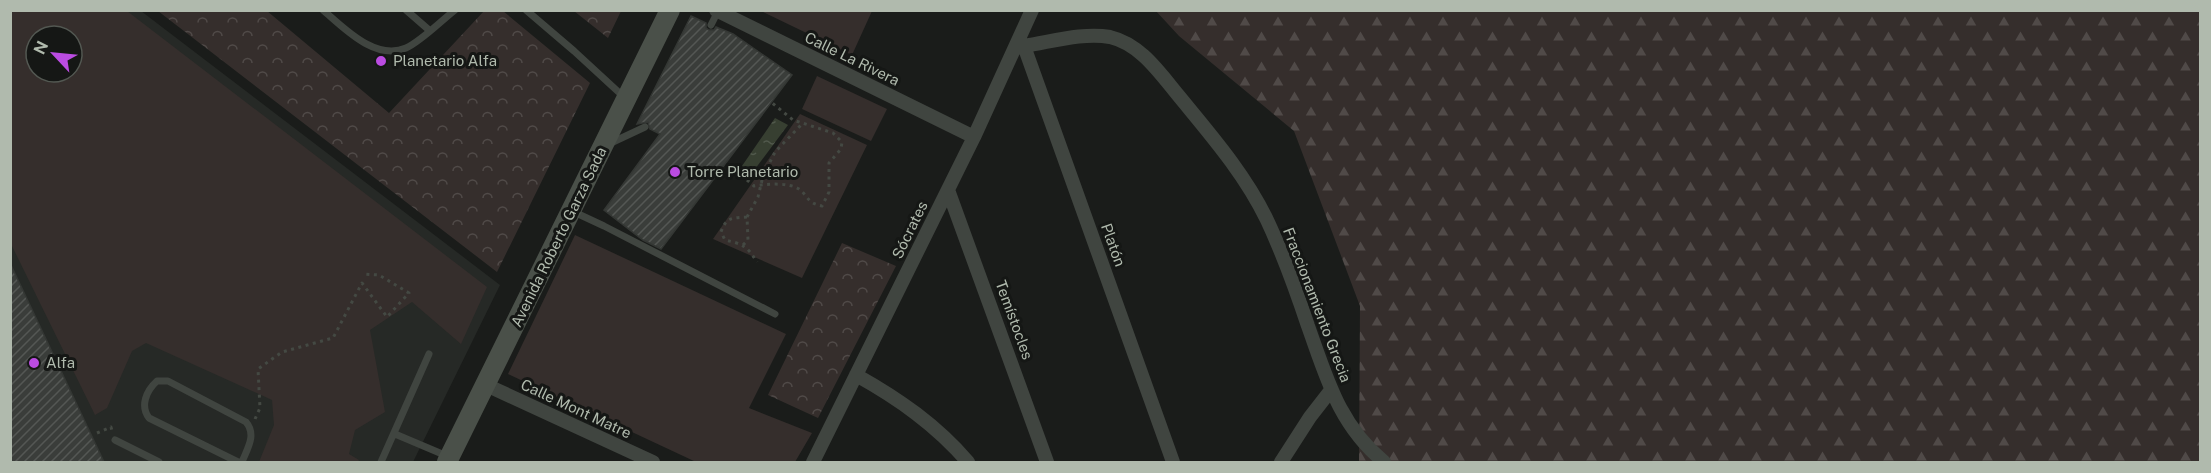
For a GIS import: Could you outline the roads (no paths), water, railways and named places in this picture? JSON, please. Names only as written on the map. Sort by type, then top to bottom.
[{"type":"street","name":"Avenida Roberto Garza Sada","points":[[448,460],[670,10]]},
{"type":"street","name":"Sócrates","points":[[813,462],[1021,44],[1032,10]]},
{"type":"street","name":"Calle La Rivera","points":[[717,11],[974,137]]},
{"type":"street","name":"Fraccionamiento Grecia","points":[[1021,44],[1082,37],[1109,37],[1134,47],[1148,60],[1219,144],[1266,219],[1293,281],[1340,410],[1353,430],[1384,462]]},
{"type":"street","name":"Platón","points":[[1021,44],[1173,462]]},
{"type":"street","name":"Temístocles","points":[[948,190],[1047,462]]},
{"type":"street","points":[[856,375],[887,392],[926,420],[968,462]]},
{"type":"street","name":"Calle Mont Matre","points":[[486,385],[653,462]]},
{"type":"street","points":[[1281,462],[1310,417],[1331,390]]},
{"type":"lane","points":[[323,10],[357,38],[382,49],[393,50],[405,48],[455,10]]},
{"type":"lane","points":[[406,10],[429,30]]},
{"type":"lane","points":[[526,10],[626,99]]},
{"type":"lane","points":[[711,25],[717,11]]},
{"type":"lane","points":[[606,140],[613,142],[645,127]]},
{"type":"lane","points":[[571,211],[775,314]]},
{"type":"lane","points":[[381,462],[429,354]]},
{"type":"lane","points":[[157,381],[168,381],[246,422],[252,437],[240,462],[149,418],[144,409],[146,398],[157,381]]},
{"type":"lane","points":[[395,434],[448,460]]},
{"type":"lane","points":[[115,440],[158,462]]},
{"type":"water","points":[[775,118],[788,125],[752,173],[742,166]]},
{"type":"place","name":"Planetario Alfa","points":[[381,61]]},
{"type":"place","name":"Torre Planetario","points":[[675,172]]},
{"type":"place","name":"Alfa","points":[[34,363]]}]
